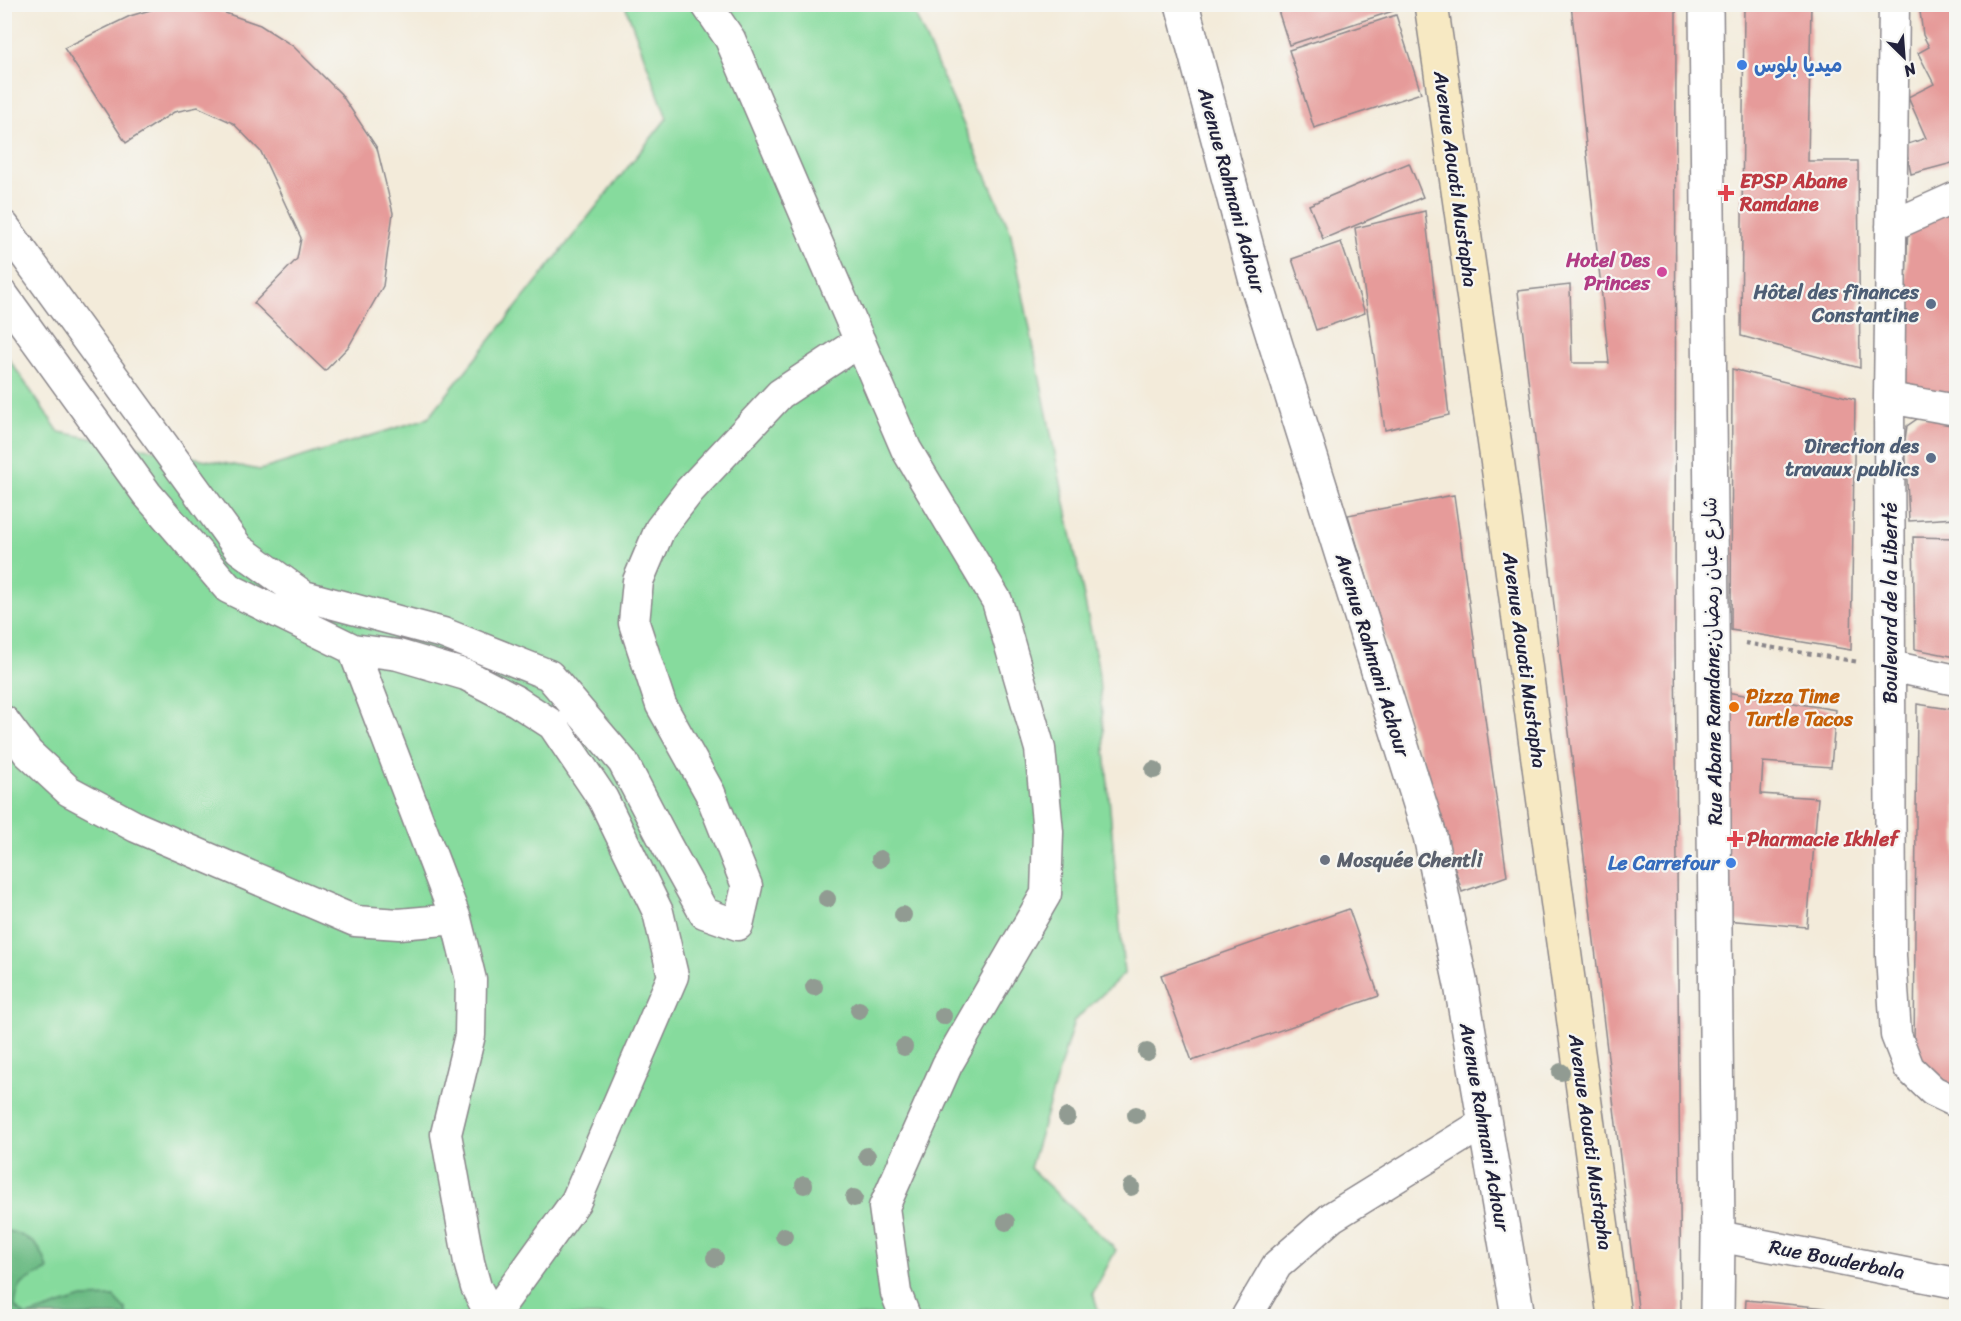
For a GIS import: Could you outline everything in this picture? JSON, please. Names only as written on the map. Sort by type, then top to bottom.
[{"type":"main road","name":"Avenue Aouati Mustapha","points":[[1431,4],[1498,466],[1614,1317]]},
{"type":"street","points":[[706,4],[730,39],[906,449],[997,601],[1040,749],[1048,832],[1046,894],[947,1065],[884,1207],[896,1293],[906,1317]]},
{"type":"street","name":"Avenue Rahmani Achour","points":[[1182,4],[1257,285],[1430,836],[1461,985],[1518,1317]]},
{"type":"street","name":"Rue Abane Ramdane;شارع عبان رمضان","points":[[1706,4],[1717,1317]]},
{"type":"street","name":"Boulevard de la Liberté","points":[[1894,4],[1889,398],[1891,956],[1896,1035],[1909,1068],[1933,1091],[1956,1102]]},
{"type":"street","points":[[1891,226],[1956,197]]},
{"type":"street","points":[[4,226],[238,549],[304,596],[443,633],[549,675],[623,762],[666,846],[704,913],[738,925],[747,886],[710,793],[661,705],[634,623],[638,581],[660,529],[690,490],[780,394],[860,341]]},
{"type":"street","points":[[4,296],[147,494],[228,588],[353,649],[398,655],[466,675],[516,701],[553,725],[603,798],[658,912],[673,976],[576,1201],[492,1317],[476,1287],[469,1262],[446,1134],[470,1035],[471,980],[456,920],[353,649]]},
{"type":"street","points":[[1889,398],[1956,410]]},
{"type":"street","points":[[1890,666],[1956,680]]},
{"type":"street","points":[[4,721],[28,753],[69,791],[147,832],[355,921],[399,924],[456,920]]},
{"type":"street","points":[[1247,1317],[1278,1265],[1332,1217],[1484,1123]]},
{"type":"street","name":"Rue Bouderbala","points":[[1718,1236],[1956,1282]]},
{"type":"path","points":[[1712,638],[1890,666]]},
{"type":"green space","points":[[625,5],[911,5],[1010,230],[1098,667],[1124,974],[1074,1021],[1030,1168],[1116,1250],[1093,1293],[1100,1316],[5,1316],[4,352],[59,432],[260,470],[428,418],[667,118]]},
{"type":"green space","points":[[4,1230],[21,1235],[34,1243],[46,1262],[48,1270],[24,1282],[18,1291],[15,1307],[26,1316],[5,1316]]},
{"type":"green space","points":[[114,1297],[126,1310],[126,1316],[27,1316],[82,1298]]},
{"type":"building","points":[[1276,4],[1394,4],[1396,10],[1289,45]]},
{"type":"building","points":[[1571,4],[1676,4],[1675,641],[1681,1316],[1639,1316],[1518,291],[1570,285],[1572,363],[1609,363]]},
{"type":"building","points":[[1744,4],[1811,4],[1808,161],[1858,161],[1860,368],[1741,336]]},
{"type":"building","points":[[1919,4],[1956,4],[1956,162],[1911,174],[1905,145],[1926,138],[1908,97],[1934,84],[1918,53],[1929,47],[1923,35]]},
{"type":"building","points":[[167,5],[205,6],[260,25],[293,46],[341,94],[377,148],[393,213],[383,286],[349,346],[325,371],[254,303],[297,259],[301,238],[261,152],[233,123],[198,107],[174,112],[126,143],[64,48],[130,16]]},
{"type":"building","points":[[1396,15],[1421,93],[1314,128],[1289,50]]},
{"type":"building","points":[[1409,163],[1423,197],[1323,239],[1309,205]]},
{"type":"building","name":"Hôtel des finances Constantine","points":[[1956,206],[1956,396],[1903,386],[1908,222]]},
{"type":"building","points":[[1425,211],[1449,415],[1385,430],[1355,228]]},
{"type":"building","points":[[1341,242],[1365,313],[1316,330],[1292,259]]},
{"type":"building","points":[[1732,369],[1855,399],[1851,650],[1731,630]]},
{"type":"building","name":"Direction des travaux publics","points":[[1920,417],[1956,417],[1956,476],[1953,481],[1955,518],[1909,521],[1905,440],[1907,426]]},
{"type":"building","points":[[1454,495],[1507,876],[1462,892],[1348,515]]},
{"type":"building","points":[[1913,537],[1956,538],[1956,657],[1915,649]]},
{"type":"building","points":[[1726,692],[1836,710],[1831,767],[1763,762],[1761,794],[1818,798],[1807,927],[1725,920]]},
{"type":"building","points":[[1917,704],[1956,710],[1956,1092],[1914,1053]]},
{"type":"building","points":[[1349,909],[1379,996],[1192,1061],[1161,975]]},
{"type":"building","points":[[1746,1300],[1826,1308],[1825,1316],[1745,1316]]},
{"type":"place","name":"ميديا بلوس","points":[[1742,65]]},
{"type":"place","name":"EPSP Abane Ramdane","points":[[1726,193]]},
{"type":"place","name":"Hotel Des Princes","points":[[1662,272]]},
{"type":"place","name":"Hôtel des finances Constantine","points":[[1931,304]]},
{"type":"place","name":"Direction des travaux publics","points":[[1931,458]]},
{"type":"place","name":"Pizza Time Turtle Tacos","points":[[1734,707]]},
{"type":"place","name":"Pharmacie Ikhlef","points":[[1735,839]]},
{"type":"place","name":"Mosquée Chentli","points":[[1325,860]]},
{"type":"place","name":"Le Carrefour","points":[[1731,863]]}]
